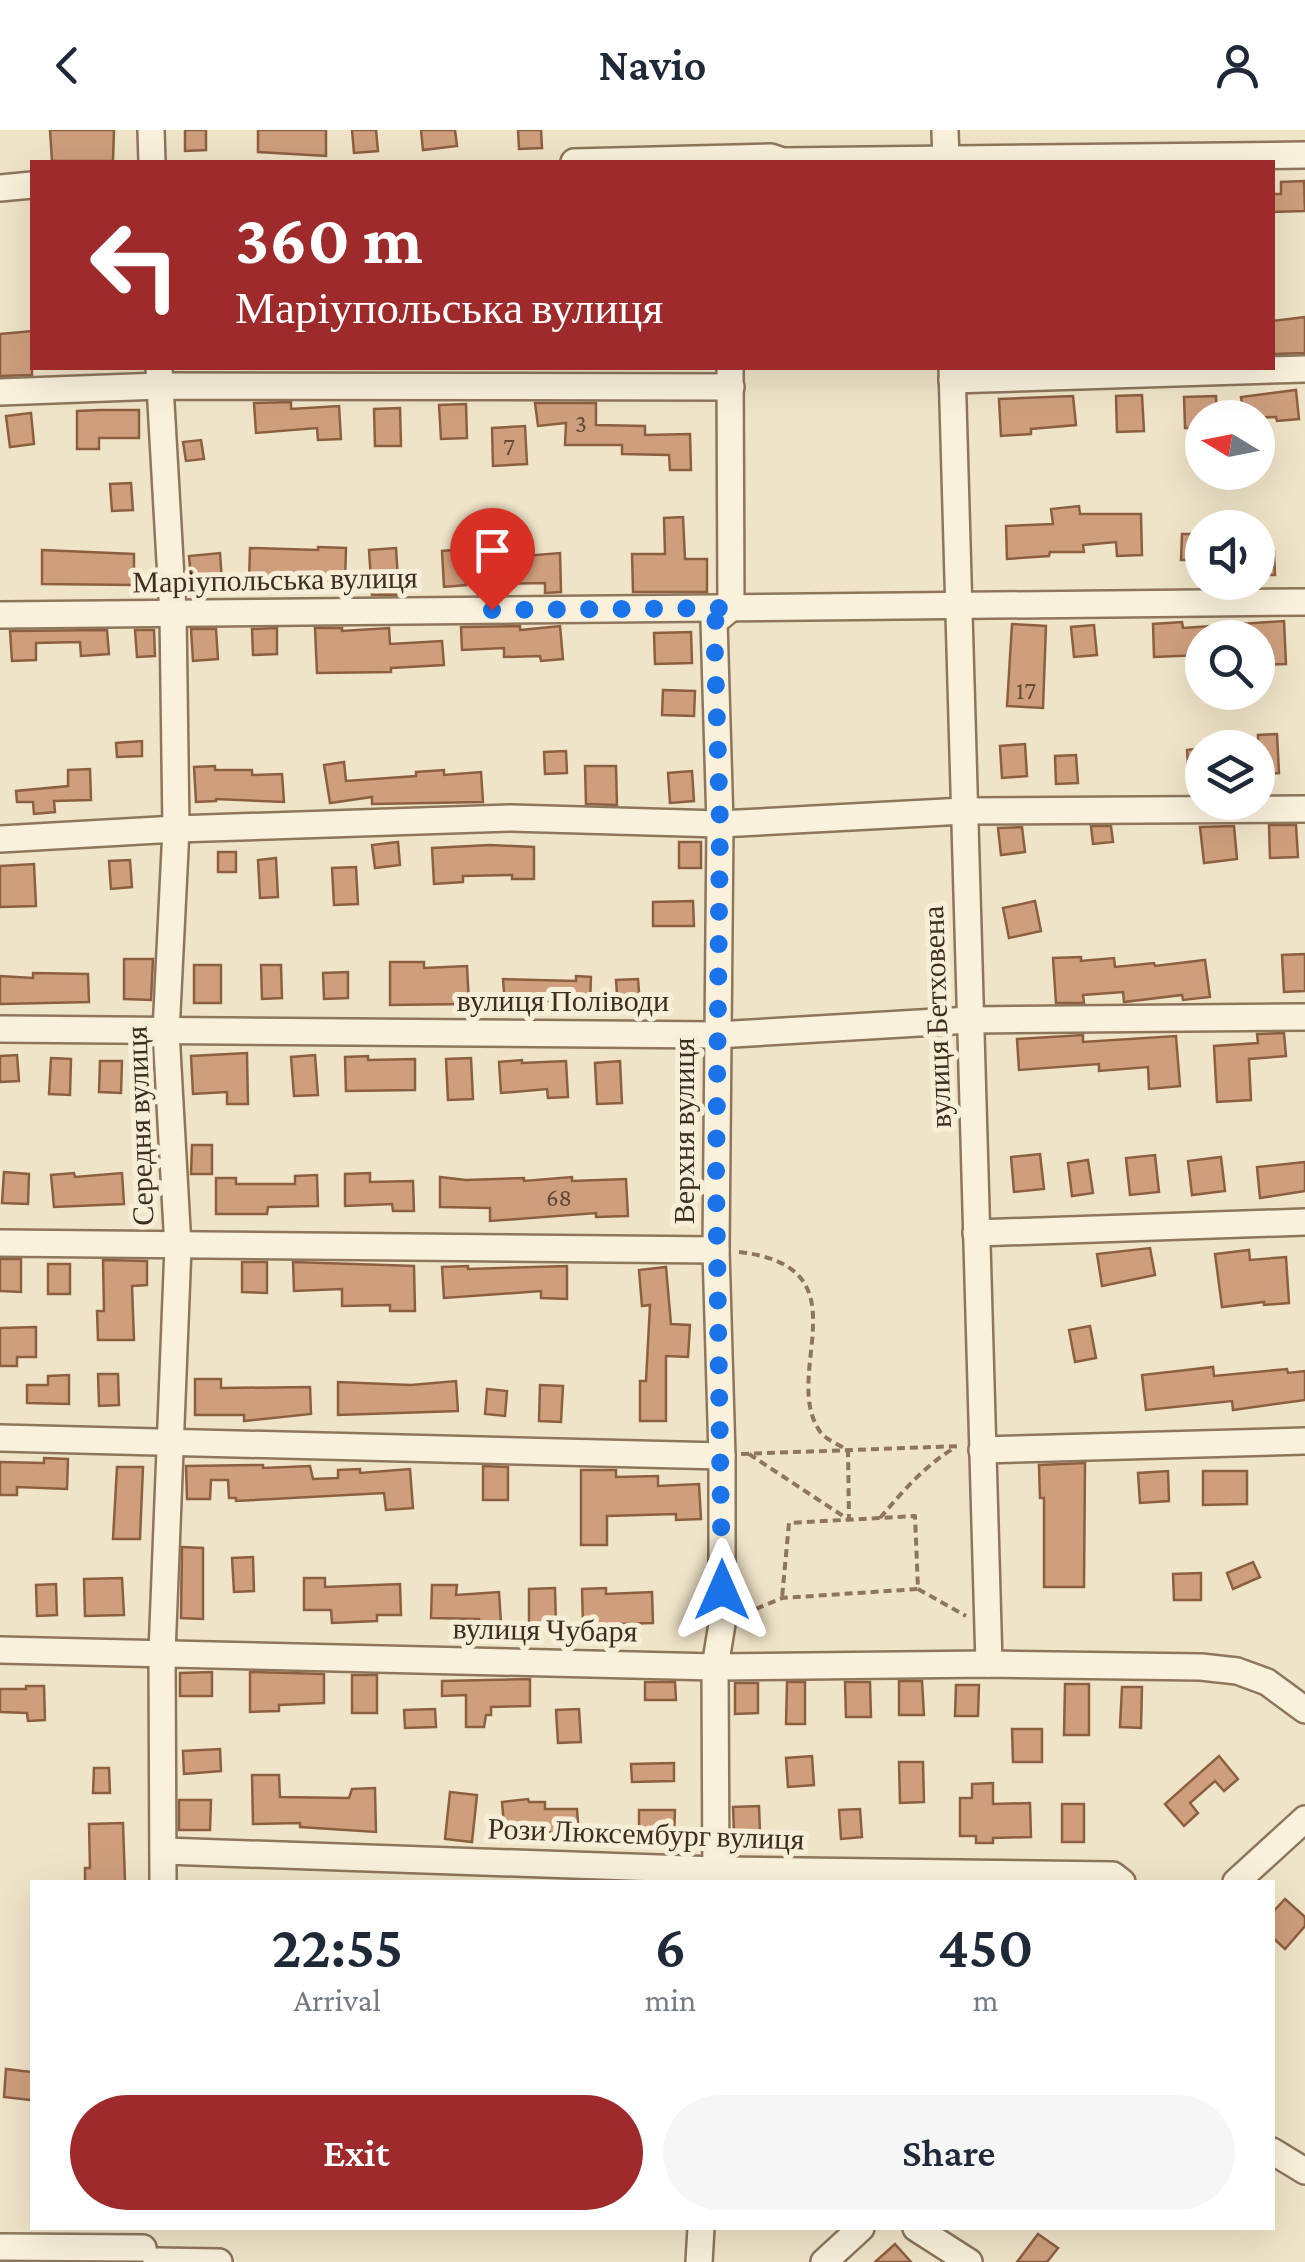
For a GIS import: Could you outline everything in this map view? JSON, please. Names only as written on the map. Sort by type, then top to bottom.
[{"type":"street","points":[[151,130],[152,160]]},
{"type":"street","points":[[770,130],[771,157]]},
{"type":"street","points":[[945,130],[946,160]]},
{"type":"street","points":[[1049,160],[1305,155]]},
{"type":"street","points":[[653,160],[780,160]]},
{"type":"street","points":[[0,188],[30,185]]},
{"type":"street","points":[[1275,369],[1305,369]]},
{"type":"street","points":[[952,374],[1234,370]]},
{"type":"street","name":"вулиця Бетховена","points":[[952,374],[976,1233],[970,1448],[989,1664]]},
{"type":"street","points":[[0,392],[160,377],[731,377]]},
{"type":"street","name":"Середня вулиця","points":[[160,377],[173,614],[176,829],[166,1032],[178,1247],[162,1654],[163,1880]]},
{"type":"street","name":"Верхня вулиця","points":[[716,1876],[715,1667],[722,1624],[722,1456],[716,1250],[720,824],[714,622],[731,608],[731,377]]},
{"type":"street","points":[[959,606],[1305,602]]},
{"type":"street","name":"Маріупольська вулиця","points":[[0,615],[959,606]]},
{"type":"street","points":[[0,839],[511,818],[720,824],[964,810],[1305,809]]},
{"type":"street","name":"вулиця Поліводи","points":[[0,1029],[716,1035],[970,1020],[1305,1017]]},
{"type":"street","points":[[976,1233],[1305,1222]]},
{"type":"street","points":[[0,1243],[716,1250]]},
{"type":"street","points":[[0,1438],[722,1456]]},
{"type":"street","points":[[970,1448],[1305,1441]]},
{"type":"street","name":"вулиця Чубаря","points":[[0,1650],[715,1667],[989,1664],[1201,1668],[1236,1671],[1266,1682],[1305,1710]]},
{"type":"street","points":[[1238,1880],[1305,1819]]},
{"type":"street","name":"Рози Люксембург вулиця","points":[[165,1851],[716,1876],[1113,1875],[1119,1880]]},
{"type":"street","points":[[1275,2153],[1305,2171]]},
{"type":"street","points":[[699,2262],[701,2230]]},
{"type":"street","points":[[824,2262],[859,2230]]},
{"type":"street","points":[[919,2230],[969,2262]]},
{"type":"street","points":[[0,2247],[150,2250],[219,2262]]},
{"type":"path","points":[[716,1250],[766,1256],[786,1265],[803,1284],[814,1314],[812,1414],[822,1436],[848,1450]]},
{"type":"path","points":[[722,1456],[970,1448]]},
{"type":"path","points":[[880,1518],[937,1458],[970,1448]]},
{"type":"path","points":[[848,1450],[848,1520]]},
{"type":"path","points":[[749,1454],[848,1520]]},
{"type":"path","points":[[782,1598],[788,1523],[916,1516],[918,1589]]},
{"type":"path","points":[[722,1624],[782,1598],[918,1589],[987,1628]]},
{"type":"building","points":[[50,130],[114,130],[113,160],[52,160]]},
{"type":"building","points":[[185,130],[206,130],[206,150],[185,151]]},
{"type":"building","points":[[258,130],[326,130],[326,156],[258,152]]},
{"type":"building","points":[[352,130],[376,130],[378,151],[354,153]]},
{"type":"building","points":[[421,130],[455,130],[457,146],[423,150]]},
{"type":"building","points":[[518,130],[541,130],[542,148],[519,149]]},
{"type":"building","points":[[1304,181],[1305,211],[1275,212],[1275,194],[1281,194],[1281,182]]},
{"type":"building","points":[[1305,317],[1305,353],[1275,354],[1275,321]]},
{"type":"building","points":[[30,331],[32,375],[0,376],[0,334]]},
{"type":"building","points":[[1296,390],[1299,419],[1277,421],[1275,400],[1241,397]]},
{"type":"building","points":[[1142,395],[1144,431],[1117,432],[1116,396]]},
{"type":"building","points":[[1073,396],[1076,425],[1001,436],[999,399]]},
{"type":"building","points":[[1216,396],[1216,400],[1185,400],[1185,428],[1184,397]]},
{"type":"building","points":[[291,402],[291,409],[339,406],[341,439],[318,440],[317,428],[256,433],[254,403]]},
{"type":"building","points":[[535,403],[596,403],[596,425],[645,426],[645,435],[690,434],[691,470],[670,470],[669,455],[622,454],[622,445],[565,445],[566,423],[538,426]]},
{"type":"building","points":[[466,404],[467,438],[441,439],[439,405]]},
{"type":"building","points":[[400,408],[401,446],[375,446],[374,409]]},
{"type":"building","points":[[139,410],[139,438],[99,438],[99,449],[77,449],[77,411]]},
{"type":"building","points":[[31,413],[34,444],[10,447],[6,416]]},
{"type":"building","points":[[525,426],[527,464],[493,466],[492,428]]},
{"type":"building","points":[[201,440],[204,459],[186,461],[183,442]]},
{"type":"building","points":[[131,483],[133,510],[112,511],[110,484]]},
{"type":"building","points":[[1079,506],[1080,514],[1141,514],[1142,555],[1117,556],[1116,542],[1083,545],[1084,552],[1050,552],[1049,556],[1007,559],[1006,526],[1053,524],[1051,509]]},
{"type":"building","points":[[683,517],[685,559],[707,559],[707,592],[633,592],[632,554],[665,554],[664,518]]},
{"type":"building","points":[[1182,534],[1185,534],[1185,560],[1181,560]]},
{"type":"building","points":[[250,548],[346,548],[345,582],[311,581],[311,587],[295,587],[295,583],[249,582]]},
{"type":"building","points":[[396,548],[399,595],[372,595],[369,550]]},
{"type":"building","points":[[464,549],[466,585],[444,587],[442,551]]},
{"type":"building","points":[[42,550],[134,554],[134,585],[42,584]]},
{"type":"building","points":[[220,553],[222,582],[192,586],[189,556]]},
{"type":"building","points":[[560,553],[561,592],[545,593],[545,583],[501,584],[500,558]]},
{"type":"building","points":[[1284,621],[1286,664],[1275,664],[1275,622]]},
{"type":"building","points":[[1182,622],[1185,656],[1154,657],[1153,624]]},
{"type":"building","points":[[1012,624],[1046,626],[1043,708],[1007,706]]},
{"type":"building","points":[[1094,625],[1097,655],[1074,657],[1071,627]]},
{"type":"building","points":[[520,626],[520,630],[560,626],[563,659],[504,657],[504,648],[462,650],[461,627]]},
{"type":"building","points":[[277,628],[277,654],[253,655],[252,629]]},
{"type":"building","points":[[315,628],[389,628],[390,644],[442,641],[444,665],[391,668],[391,672],[317,673]]},
{"type":"building","points":[[191,629],[216,629],[218,659],[193,661]]},
{"type":"building","points":[[107,630],[109,654],[81,656],[80,642],[36,643],[36,660],[12,661],[10,631]]},
{"type":"building","points":[[135,630],[154,630],[155,656],[137,657]]},
{"type":"building","points":[[691,632],[692,663],[655,664],[654,633]]},
{"type":"building","points":[[663,690],[695,691],[694,716],[662,715]]},
{"type":"building","points":[[1275,734],[1279,773],[1275,773]]},
{"type":"building","points":[[142,741],[142,756],[117,757],[116,743]]},
{"type":"building","points":[[1025,744],[1027,776],[1002,778],[1000,746]]},
{"type":"building","points":[[566,751],[567,773],[545,774],[544,752]]},
{"type":"building","points":[[1076,755],[1078,783],[1056,784],[1055,756]]},
{"type":"building","points":[[344,762],[346,781],[444,770],[444,775],[481,772],[483,802],[372,804],[372,797],[330,803],[324,765]]},
{"type":"building","points":[[215,766],[215,770],[252,770],[252,775],[282,774],[284,802],[196,802],[194,767]]},
{"type":"building","points":[[585,766],[616,766],[617,805],[586,804]]},
{"type":"building","points":[[90,769],[91,800],[54,801],[55,812],[34,814],[33,802],[17,802],[16,791],[68,786],[68,770]]},
{"type":"building","points":[[692,771],[694,801],[670,803],[668,773]]},
{"type":"building","points":[[1269,825],[1296,825],[1298,857],[1270,858]]},
{"type":"building","points":[[1091,826],[1111,826],[1113,842],[1093,844]]},
{"type":"building","points":[[1234,826],[1237,859],[1204,863],[1200,827]]},
{"type":"building","points":[[1022,827],[1025,852],[1001,855],[998,828]]},
{"type":"building","points":[[398,842],[400,865],[375,868],[372,845]]},
{"type":"building","points":[[679,842],[701,842],[701,868],[679,868]]},
{"type":"building","points":[[534,847],[534,879],[512,879],[512,875],[463,876],[463,882],[434,884],[432,848]]},
{"type":"building","points":[[218,852],[236,852],[236,872],[218,872]]},
{"type":"building","points":[[276,858],[278,897],[260,898],[258,860]]},
{"type":"building","points":[[130,860],[132,887],[111,889],[109,861]]},
{"type":"building","points":[[34,864],[36,906],[0,907],[0,866]]},
{"type":"building","points":[[356,867],[358,904],[334,905],[332,868]]},
{"type":"building","points":[[693,901],[694,926],[653,926],[653,902]]},
{"type":"building","points":[[1035,901],[1041,931],[1009,938],[1003,908]]},
{"type":"building","points":[[1305,954],[1305,991],[1284,992],[1282,955]]},
{"type":"building","points":[[1081,957],[1081,961],[1114,958],[1115,967],[1205,960],[1210,997],[1183,1000],[1182,995],[1124,1002],[1123,992],[1083,995],[1084,1003],[1056,1003],[1053,958]]},
{"type":"building","points":[[124,959],[153,959],[151,1000],[124,999]]},
{"type":"building","points":[[390,962],[424,962],[424,968],[467,966],[469,1004],[390,1005]]},
{"type":"building","points":[[194,965],[221,965],[221,1003],[194,1003]]},
{"type":"building","points":[[261,965],[281,965],[282,998],[262,999]]},
{"type":"building","points":[[348,972],[348,998],[324,999],[323,973]]},
{"type":"building","points":[[33,973],[88,974],[89,1002],[0,1004],[0,976],[33,978]]},
{"type":"building","points":[[576,976],[591,977],[590,1002],[558,1000],[505,1005],[503,979],[576,981]]},
{"type":"building","points":[[638,979],[640,1006],[618,1007],[616,980]]},
{"type":"building","points":[[1284,1033],[1286,1056],[1249,1059],[1251,1100],[1217,1102],[1214,1046],[1258,1043],[1257,1034]]},
{"type":"building","points":[[1083,1035],[1083,1042],[1176,1036],[1180,1086],[1149,1089],[1148,1067],[1099,1071],[1099,1064],[1019,1070],[1017,1039]]},
{"type":"building","points":[[247,1053],[248,1104],[227,1104],[227,1092],[193,1094],[191,1056]]},
{"type":"building","points":[[17,1055],[19,1081],[0,1082],[0,1056]]},
{"type":"building","points":[[315,1055],[318,1095],[294,1096],[291,1057]]},
{"type":"building","points":[[368,1056],[368,1060],[415,1059],[415,1090],[346,1091],[345,1057]]},
{"type":"building","points":[[51,1058],[71,1059],[70,1095],[49,1094]]},
{"type":"building","points":[[471,1058],[473,1099],[448,1100],[446,1059]]},
{"type":"building","points":[[100,1061],[122,1061],[121,1093],[99,1092]]},
{"type":"building","points":[[566,1061],[568,1097],[548,1098],[547,1089],[501,1093],[499,1062]]},
{"type":"building","points":[[620,1061],[622,1103],[597,1104],[595,1063]]},
{"type":"building","points":[[192,1145],[212,1145],[212,1174],[191,1174]]},
{"type":"building","points":[[1040,1154],[1044,1189],[1014,1192],[1011,1157]]},
{"type":"building","points":[[1155,1155],[1159,1192],[1130,1195],[1126,1158]]},
{"type":"building","points":[[1221,1157],[1225,1191],[1192,1195],[1188,1161]]},
{"type":"building","points":[[1088,1160],[1093,1193],[1072,1196],[1068,1163]]},
{"type":"building","points":[[1305,1162],[1305,1191],[1260,1198],[1257,1167]]},
{"type":"building","points":[[4,1172],[29,1174],[28,1204],[2,1203]]},
{"type":"building","points":[[74,1173],[75,1177],[122,1173],[124,1204],[54,1207],[51,1175]]},
{"type":"building","points":[[370,1173],[370,1182],[413,1181],[414,1211],[393,1211],[392,1204],[345,1206],[345,1174]]},
{"type":"building","points":[[317,1175],[318,1206],[268,1207],[267,1214],[216,1214],[216,1178],[236,1178],[236,1184],[295,1184],[295,1176]]},
{"type":"building","points":[[440,1177],[524,1181],[572,1177],[572,1181],[626,1179],[628,1216],[596,1217],[596,1213],[490,1221],[490,1208],[440,1207]]},
{"type":"building","points":[[1150,1248],[1155,1275],[1102,1286],[1097,1254]]},
{"type":"building","points":[[1249,1250],[1250,1260],[1286,1257],[1289,1303],[1222,1307],[1215,1254]]},
{"type":"building","points":[[0,1259],[21,1259],[21,1292],[0,1291]]},
{"type":"building","points":[[103,1260],[147,1261],[147,1285],[132,1286],[134,1340],[98,1340],[97,1311],[104,1311]]},
{"type":"building","points":[[242,1262],[267,1262],[267,1293],[242,1292]]},
{"type":"building","points":[[293,1262],[414,1266],[415,1311],[390,1311],[390,1305],[342,1306],[342,1289],[294,1291]]},
{"type":"building","points":[[48,1264],[70,1264],[70,1294],[48,1294]]},
{"type":"building","points":[[567,1266],[567,1299],[541,1298],[541,1291],[444,1298],[442,1267]]},
{"type":"building","points":[[666,1267],[671,1324],[690,1325],[688,1357],[666,1356],[666,1421],[640,1421],[640,1381],[646,1381],[650,1305],[642,1306],[639,1270]]},
{"type":"building","points":[[1090,1326],[1096,1358],[1075,1362],[1069,1330]]},
{"type":"building","points":[[36,1327],[36,1357],[17,1357],[17,1366],[0,1366],[0,1328]]},
{"type":"building","points":[[1213,1367],[1214,1376],[1305,1371],[1305,1400],[1233,1410],[1232,1401],[1146,1410],[1142,1375]]},
{"type":"building","points":[[98,1374],[118,1374],[119,1405],[99,1406]]},
{"type":"building","points":[[69,1375],[69,1404],[27,1403],[27,1385],[48,1385],[48,1376]]},
{"type":"building","points":[[195,1379],[221,1379],[221,1388],[310,1387],[311,1414],[244,1421],[244,1415],[195,1415]]},
{"type":"building","points":[[456,1381],[458,1411],[338,1415],[338,1382],[411,1385]]},
{"type":"building","points":[[540,1385],[563,1386],[561,1422],[539,1421]]},
{"type":"building","points":[[487,1389],[507,1391],[505,1416],[485,1414]]},
{"type":"building","points":[[44,1458],[68,1459],[67,1489],[17,1487],[17,1495],[0,1495],[0,1462],[44,1463]]},
{"type":"building","points":[[1085,1463],[1084,1587],[1044,1587],[1044,1498],[1040,1498],[1039,1465]]},
{"type":"building","points":[[186,1466],[310,1466],[313,1479],[338,1478],[338,1470],[360,1469],[360,1473],[410,1469],[413,1508],[386,1510],[384,1493],[236,1501],[229,1498],[228,1480],[211,1480],[210,1499],[187,1499]]},
{"type":"building","points":[[483,1466],[508,1467],[508,1500],[483,1500]]},
{"type":"building","points":[[117,1467],[143,1467],[140,1539],[113,1539]]},
{"type":"building","points":[[581,1470],[616,1470],[616,1477],[658,1476],[658,1486],[699,1484],[701,1519],[676,1520],[676,1514],[607,1516],[607,1545],[581,1545]]},
{"type":"building","points":[[1168,1471],[1169,1501],[1140,1503],[1138,1473]]},
{"type":"building","points":[[1203,1471],[1247,1471],[1247,1504],[1203,1505]]},
{"type":"building","points":[[182,1547],[203,1548],[203,1619],[181,1618]]},
{"type":"building","points":[[253,1557],[254,1591],[234,1592],[232,1558]]},
{"type":"building","points":[[1253,1562],[1260,1577],[1233,1589],[1227,1573]]},
{"type":"building","points":[[1201,1573],[1201,1600],[1174,1600],[1173,1574]]},
{"type":"building","points":[[122,1578],[124,1615],[85,1616],[84,1579]]},
{"type":"building","points":[[304,1578],[325,1578],[325,1587],[400,1584],[401,1615],[377,1615],[377,1621],[332,1623],[331,1610],[304,1610]]},
{"type":"building","points":[[56,1584],[57,1615],[37,1616],[36,1585]]},
{"type":"building","points":[[432,1585],[457,1585],[456,1595],[499,1592],[501,1623],[431,1618]]},
{"type":"building","points":[[555,1588],[556,1626],[529,1626],[529,1589]]},
{"type":"building","points":[[606,1588],[606,1594],[652,1592],[653,1623],[583,1625],[582,1589]]},
{"type":"building","points":[[212,1672],[212,1696],[180,1696],[180,1673]]},
{"type":"building","points":[[250,1672],[324,1674],[324,1703],[279,1705],[279,1711],[250,1712]]},
{"type":"building","points":[[352,1675],[377,1675],[377,1713],[352,1713]]},
{"type":"building","points":[[530,1679],[530,1706],[491,1707],[484,1727],[466,1727],[466,1695],[442,1696],[442,1681]]},
{"type":"building","points":[[899,1681],[922,1681],[924,1715],[899,1715]]},
{"type":"building","points":[[645,1682],[675,1682],[676,1700],[645,1700]]},
{"type":"building","points":[[787,1682],[805,1682],[805,1724],[786,1724]]},
{"type":"building","points":[[845,1682],[870,1682],[871,1717],[846,1717]]},
{"type":"building","points":[[735,1683],[758,1683],[758,1713],[735,1714]]},
{"type":"building","points":[[1065,1684],[1089,1684],[1089,1735],[1064,1735]]},
{"type":"building","points":[[956,1685],[979,1685],[978,1716],[955,1716]]},
{"type":"building","points":[[44,1686],[45,1720],[28,1721],[27,1713],[0,1712],[0,1689]]},
{"type":"building","points":[[1122,1687],[1142,1687],[1141,1728],[1120,1727]]},
{"type":"building","points":[[435,1709],[436,1727],[405,1728],[404,1710]]},
{"type":"building","points":[[579,1709],[581,1742],[558,1743],[556,1710]]},
{"type":"building","points":[[1012,1729],[1042,1729],[1042,1762],[1013,1762]]},
{"type":"building","points":[[220,1749],[221,1771],[184,1774],[183,1751]]},
{"type":"building","points":[[812,1756],[814,1785],[788,1787],[786,1758]]},
{"type":"building","points":[[1219,1756],[1238,1779],[1224,1791],[1215,1781],[1190,1803],[1198,1813],[1184,1826],[1165,1804]]},
{"type":"building","points":[[899,1762],[923,1762],[924,1802],[900,1803]]},
{"type":"building","points":[[674,1763],[674,1781],[632,1782],[631,1764]]},
{"type":"building","points":[[94,1768],[109,1768],[110,1793],[93,1793]]},
{"type":"building","points":[[252,1775],[279,1775],[280,1797],[349,1798],[352,1789],[375,1788],[376,1832],[300,1827],[300,1823],[253,1824]]},
{"type":"building","points":[[993,1783],[993,1804],[1030,1803],[1031,1837],[993,1838],[993,1843],[976,1843],[976,1836],[960,1836],[960,1798],[972,1798],[972,1784]]},
{"type":"building","points":[[450,1792],[477,1795],[472,1842],[445,1839]]},
{"type":"building","points":[[179,1800],[211,1800],[210,1830],[179,1830]]},
{"type":"building","points":[[502,1802],[545,1802],[545,1809],[577,1809],[579,1836],[550,1838],[550,1832],[505,1835]]},
{"type":"building","points":[[1062,1804],[1084,1804],[1084,1842],[1062,1842]]},
{"type":"building","points":[[759,1806],[760,1832],[734,1833],[733,1807]]},
{"type":"building","points":[[860,1809],[862,1837],[841,1839],[839,1810]]},
{"type":"building","points":[[639,1810],[675,1810],[674,1838],[639,1838]]},
{"type":"building","points":[[123,1823],[125,1880],[85,1880],[85,1868],[90,1868],[89,1824]]},
{"type":"building","points":[[1285,1899],[1305,1917],[1305,1926],[1285,1949],[1275,1940],[1275,1910]]},
{"type":"building","points":[[6,2069],[30,2072],[30,2100],[4,2097]]},
{"type":"building","points":[[1038,2234],[1058,2248],[1047,2262],[1017,2262]]},
{"type":"building","points":[[895,2244],[911,2262],[875,2262]]},
{"type":"route","points":[[492,610],[731,608],[714,622],[720,824],[716,1250],[722,1590]]}]
